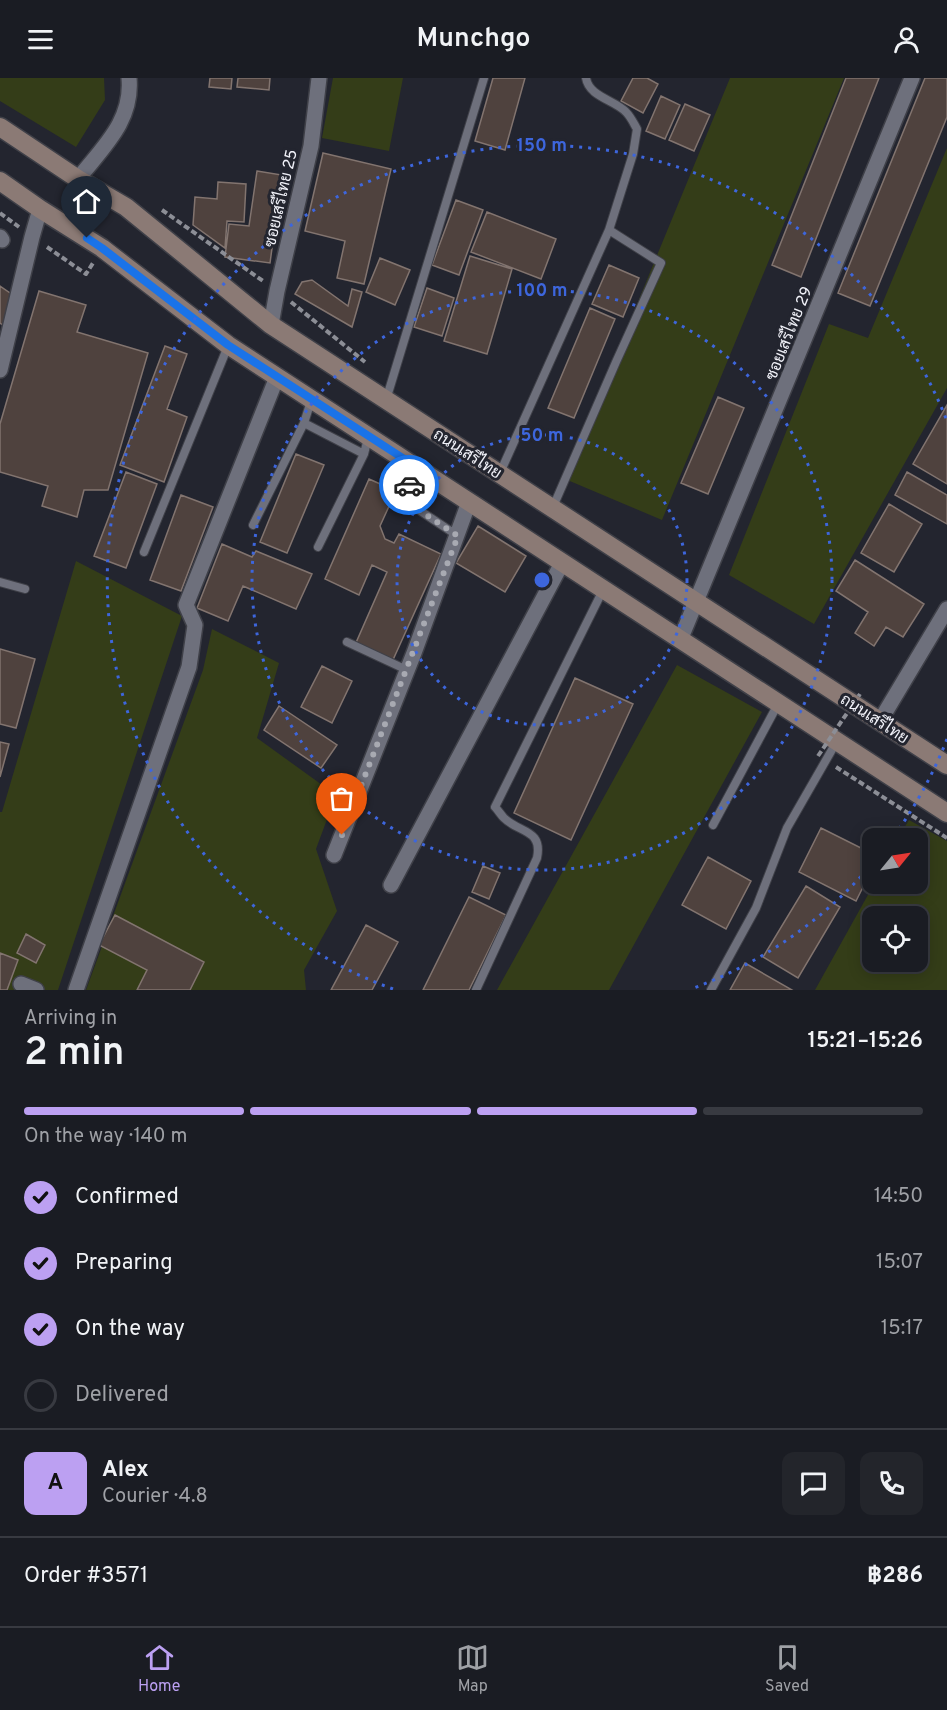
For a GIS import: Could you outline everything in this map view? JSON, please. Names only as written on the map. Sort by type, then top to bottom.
[{"type":"main road","name":"ถนนเสรีไทย","points":[[0,127],[126,207],[271,325],[947,765]]},
{"type":"main road","points":[[0,181],[102,248],[228,345],[312,400],[367,445],[415,466],[947,813]]},
{"type":"street","points":[[78,178],[120,125],[130,93],[129,78]]},
{"type":"street","name":"ซอยเสรีไทย 25","points":[[271,325],[311,146],[319,78]]},
{"type":"street","name":"ซอยเสรีไทย 29","points":[[681,638],[912,78]]},
{"type":"street","points":[[0,370],[40,209]]},
{"type":"street","points":[[76,990],[189,667],[195,625],[186,605],[277,377]]},
{"type":"street","points":[[334,855],[407,670],[469,502]]},
{"type":"street","points":[[391,885],[562,563]]},
{"type":"street","points":[[880,722],[947,609]]},
{"type":"street","points":[[21,984],[36,990]]},
{"type":"lane","points":[[386,400],[484,78]]},
{"type":"lane","points":[[500,474],[609,230],[633,154],[637,129],[626,112],[596,93],[587,84],[586,78]]},
{"type":"lane","points":[[553,507],[661,263],[609,230]]},
{"type":"lane","points":[[144,552],[228,345]]},
{"type":"lane","points":[[253,525],[304,423],[312,400]]},
{"type":"lane","points":[[304,423],[367,445],[318,547]]},
{"type":"lane","points":[[415,466],[406,493],[410,504],[458,536]]},
{"type":"lane","points":[[0,582],[25,589]]},
{"type":"lane","points":[[476,990],[537,858],[539,849],[532,836],[503,818],[495,807],[604,589]]},
{"type":"lane","points":[[347,642],[407,670]]},
{"type":"lane","points":[[713,825],[779,703]]},
{"type":"lane","points":[[711,990],[756,908],[787,828],[838,740]]},
{"type":"path","points":[[860,694],[818,756],[947,838]]},
{"type":"green space","points":[[0,78],[104,78],[105,100],[76,147],[0,101]]},
{"type":"green space","points":[[333,78],[403,78],[389,151],[322,138]]},
{"type":"green space","points":[[730,78],[844,78],[662,520],[565,479]]},
{"type":"green space","points":[[947,148],[947,388],[814,624],[729,575],[829,324],[868,338]]},
{"type":"green space","points":[[76,561],[182,616],[58,990],[0,990],[0,812],[2,812]]},
{"type":"green space","points":[[212,629],[279,663],[257,738],[336,795],[316,849],[337,911],[304,970],[306,990],[86,990],[203,670]]},
{"type":"green space","points":[[677,665],[762,712],[609,990],[497,990]]},
{"type":"green space","points":[[909,820],[923,828],[904,828]]},
{"type":"green space","points":[[928,830],[947,841],[947,990],[815,990],[868,894],[928,894]]},
{"type":"building","points":[[210,78],[232,78],[231,89],[209,87]]},
{"type":"building","points":[[238,78],[270,78],[269,90],[237,87]]},
{"type":"building","points":[[493,78],[525,78],[505,150],[475,141]]},
{"type":"building","points":[[633,78],[647,78],[658,84],[643,113],[621,101]]},
{"type":"building","points":[[846,78],[879,78],[801,277],[772,265]]},
{"type":"building","points":[[925,78],[947,78],[947,117],[870,306],[838,293]]},
{"type":"building","points":[[661,96],[680,105],[665,139],[646,131]]},
{"type":"building","points":[[685,104],[710,115],[694,151],[669,140]]},
{"type":"building","points":[[323,153],[391,169],[364,284],[337,278],[345,241],[305,231]]},
{"type":"building","points":[[257,171],[282,175],[270,263],[225,257],[229,224],[249,226]]},
{"type":"building","points":[[218,182],[246,184],[244,222],[227,221],[225,248],[193,225],[195,197],[217,199]]},
{"type":"building","points":[[456,200],[483,210],[459,275],[432,265]]},
{"type":"building","points":[[487,212],[556,239],[541,279],[471,252]]},
{"type":"building","points":[[470,256],[512,269],[487,354],[444,341]]},
{"type":"building","points":[[380,258],[410,270],[395,305],[366,292]]},
{"type":"building","points":[[609,265],[639,278],[623,317],[592,304]]},
{"type":"building","points":[[312,280],[348,306],[352,289],[362,292],[352,327],[295,294],[302,282]]},
{"type":"building","points":[[0,286],[13,295],[4,326],[0,323]]},
{"type":"building","points":[[427,288],[454,298],[442,336],[414,327]]},
{"type":"building","points":[[39,291],[86,305],[77,332],[148,353],[108,490],[84,490],[77,517],[42,506],[48,486],[0,472],[0,424]]},
{"type":"building","points":[[590,308],[615,319],[574,418],[548,408]]},
{"type":"building","points":[[165,346],[187,354],[167,409],[187,417],[164,482],[120,465]]},
{"type":"building","points":[[718,397],[744,408],[708,494],[681,483]]},
{"type":"building","points":[[947,405],[947,484],[913,464]]},
{"type":"building","points":[[296,454],[324,465],[287,553],[260,542]]},
{"type":"building","points":[[126,472],[157,484],[126,568],[94,556]]},
{"type":"building","points":[[907,472],[947,495],[947,524],[895,495]]},
{"type":"building","points":[[369,479],[396,491],[380,526],[385,539],[394,543],[399,534],[441,554],[392,662],[355,645],[387,572],[372,565],[359,595],[325,579]]},
{"type":"building","points":[[181,495],[213,507],[181,591],[150,580]]},
{"type":"building","points":[[889,504],[922,524],[894,572],[861,553]]},
{"type":"building","points":[[478,526],[526,556],[505,592],[456,563]]},
{"type":"building","points":[[222,544],[252,557],[256,551],[312,574],[296,609],[243,586],[228,621],[197,608]]},
{"type":"building","points":[[855,560],[924,604],[903,637],[886,627],[874,646],[855,633],[868,612],[836,591]]},
{"type":"building","points":[[0,649],[35,659],[16,728],[0,724]]},
{"type":"building","points":[[322,666],[352,681],[332,723],[301,707]]},
{"type":"building","points":[[575,678],[633,704],[571,840],[514,813]]},
{"type":"building","points":[[279,706],[337,745],[321,768],[264,730]]},
{"type":"building","points":[[0,742],[9,744],[0,777]]},
{"type":"building","points":[[821,828],[862,848],[862,889],[856,901],[799,872]]},
{"type":"building","points":[[708,857],[751,881],[726,929],[682,905]]},
{"type":"building","points":[[483,866],[500,873],[489,899],[472,892]]},
{"type":"building","points":[[806,886],[840,907],[798,978],[763,957]]},
{"type":"building","points":[[469,897],[506,915],[469,990],[423,990]]},
{"type":"building","points":[[115,915],[204,962],[190,990],[137,990],[147,970],[99,945]]},
{"type":"building","points":[[366,925],[398,942],[372,990],[331,990]]},
{"type":"building","points":[[26,934],[45,945],[36,963],[17,953]]},
{"type":"building","points":[[0,953],[18,960],[7,990],[0,990]]},
{"type":"building","points":[[745,963],[792,990],[730,990]]},
{"type":"way so far","points":[[342,835],[458,536],[410,504],[406,493],[409,485]]},
{"type":"route","points":[[87,238],[228,345],[415,466],[409,485]]}]
